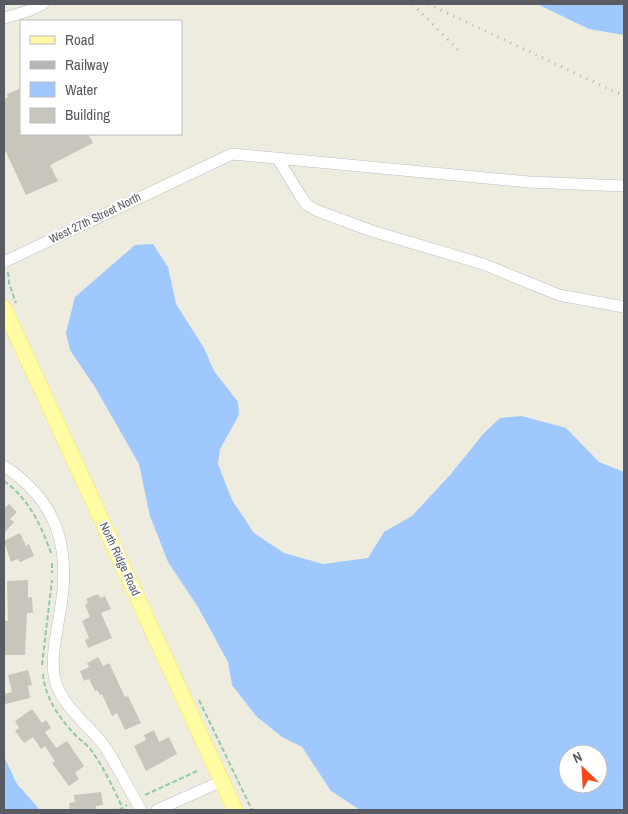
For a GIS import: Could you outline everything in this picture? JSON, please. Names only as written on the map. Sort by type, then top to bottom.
[{"type":"main road","name":"North Ridge Road","points":[[4,308],[236,810]]},
{"type":"street","points":[[4,18],[44,4]]},
{"type":"street","name":"West 27th Street North","points":[[4,262],[232,154],[529,182],[624,186]]},
{"type":"street","points":[[278,159],[307,205],[318,212],[372,231],[483,264],[559,295],[624,307]]},
{"type":"street","points":[[4,466],[36,492],[50,514],[60,537],[65,562],[63,594],[54,655],[55,679],[73,711],[103,745],[138,805]]},
{"type":"street","points":[[157,810],[222,782]]},
{"type":"path","points":[[119,810],[138,805],[197,771]]},
{"type":"water","points":[[537,4],[624,4],[624,35],[589,29]]},
{"type":"water","points":[[153,244],[168,267],[176,304],[204,348],[214,371],[238,402],[239,415],[220,449],[218,464],[232,500],[254,533],[284,553],[323,564],[368,558],[384,532],[412,516],[450,475],[484,433],[500,418],[522,416],[566,428],[599,462],[624,472],[624,810],[360,810],[331,791],[302,747],[282,737],[256,716],[232,685],[228,662],[198,607],[168,562],[150,516],[139,464],[95,387],[70,350],[66,333],[75,297],[135,245]]},
{"type":"water","points":[[4,757],[17,784],[40,810],[4,810]]},
{"type":"building","points":[[20,88],[20,135],[89,135],[93,143],[50,165],[58,181],[26,195],[4,148],[4,99],[8,97],[7,94]]},
{"type":"building","points":[[9,504],[17,512],[10,519],[14,522],[4,533],[4,508]]},
{"type":"building","points":[[20,533],[26,546],[29,544],[34,556],[20,562],[18,559],[11,562],[4,541]]},
{"type":"building","points":[[28,580],[28,598],[32,597],[33,613],[27,613],[25,655],[4,655],[4,621],[8,621],[7,581]]},
{"type":"building","points":[[98,594],[100,598],[105,596],[111,609],[101,613],[112,638],[88,648],[85,640],[89,638],[82,621],[90,617],[85,605],[88,603],[86,599]]},
{"type":"building","points":[[98,657],[103,666],[109,663],[125,697],[128,696],[141,723],[125,730],[117,713],[112,716],[102,694],[100,695],[97,690],[95,691],[89,679],[84,681],[80,671],[89,667],[87,663]]},
{"type":"building","points":[[28,670],[32,685],[28,686],[30,698],[5,704],[4,694],[12,692],[8,675]]},
{"type":"building","points":[[32,709],[42,723],[46,720],[51,728],[45,732],[56,748],[67,741],[84,766],[75,773],[79,779],[69,786],[52,763],[55,761],[45,746],[41,749],[33,737],[24,743],[15,731],[19,728],[15,721]]},
{"type":"building","points":[[154,730],[159,742],[169,737],[177,754],[146,771],[134,746],[146,740],[144,735]]},
{"type":"building","points":[[101,792],[103,805],[96,806],[96,810],[70,810],[69,803],[75,802],[74,795]]},
{"type":"railway","points":[[413,4],[461,53]]},
{"type":"railway","points":[[428,4],[624,96]]}]
